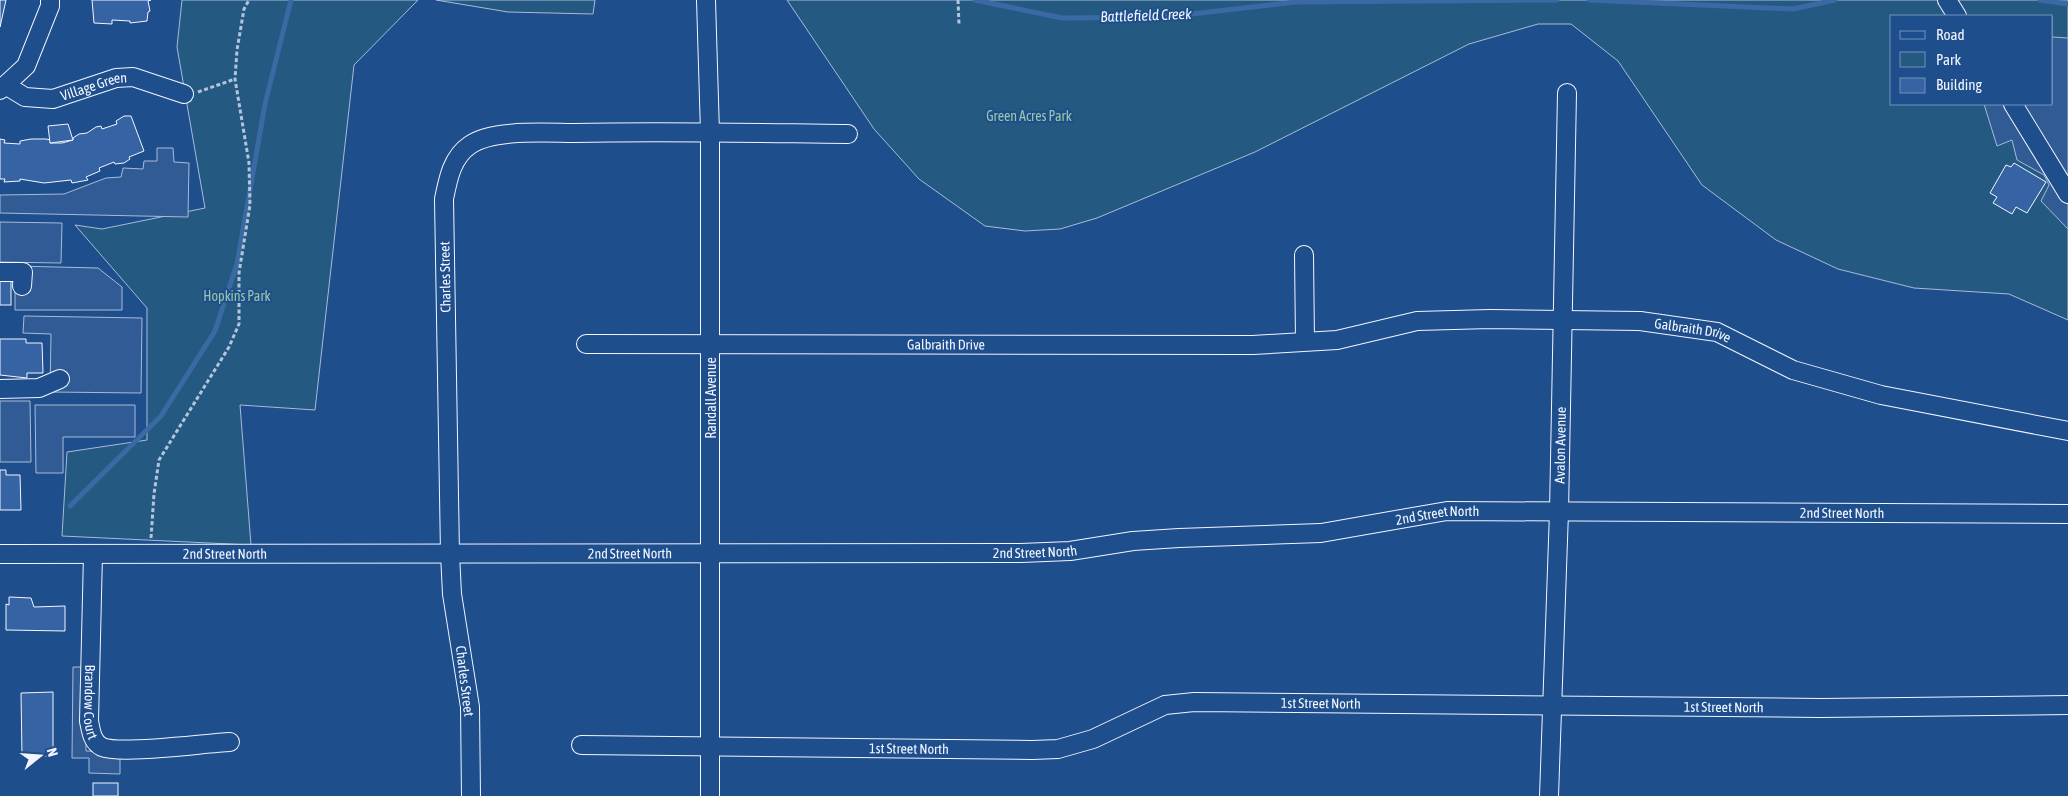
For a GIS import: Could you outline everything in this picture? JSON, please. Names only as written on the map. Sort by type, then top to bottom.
[{"type":"street","name":"Village Green","points":[[50,0],[50,6],[26,66],[3,88],[25,97],[53,99],[116,78],[133,76],[184,94]]},
{"type":"street","name":"Randall Avenue","points":[[706,0],[710,132],[710,796]]},
{"type":"street","points":[[1947,0],[1956,15]]},
{"type":"street","name":"Avalon Avenue","points":[[1549,796],[1559,512],[1567,93]]},
{"type":"street","points":[[2014,105],[2068,194]]},
{"type":"street","name":"Charles Street","points":[[471,796],[470,707],[452,594],[450,554],[444,199],[456,159],[470,145],[489,137],[522,134],[710,132],[848,134]]},
{"type":"street","points":[[1304,256],[1305,341]]},
{"type":"street","points":[[0,272],[22,272],[22,286]]},
{"type":"street","name":"Galbraith Drive","points":[[586,344],[711,342],[1253,345],[1337,340],[1417,321],[1490,319],[1640,321],[1717,332],[1793,370],[1881,394],[2068,431]]},
{"type":"street","points":[[0,389],[40,388],[60,378]]},
{"type":"street","name":"2nd Street North","points":[[0,554],[1070,551],[1133,541],[1321,533],[1447,511],[2068,514]]},
{"type":"street","name":"Brandow Court","points":[[93,554],[88,721],[93,739],[102,746],[122,750],[230,742]]},
{"type":"street","name":"1st Street North","points":[[581,745],[710,748],[1058,749],[1094,739],[1166,705],[1194,702],[1821,708],[2068,705]]},
{"type":"path","points":[[151,555],[154,494],[159,460],[229,347],[239,324],[239,273],[250,205],[249,163],[235,79],[244,9],[249,0]]},
{"type":"path","points":[[958,0],[959,25]]},
{"type":"path","points":[[184,94],[199,92],[235,79]]},
{"type":"green space","name":"Hopkins Park","points":[[182,0],[418,0],[354,65],[315,410],[240,405],[251,545],[62,536],[67,452],[147,440],[147,308],[75,225],[102,229],[205,208],[177,47]]},
{"type":"green space","points":[[436,0],[595,0],[593,14],[508,12]]},
{"type":"green space","name":"Green Acres Park","points":[[787,0],[2068,0],[2068,320],[2009,294],[1914,288],[1838,269],[1776,240],[1702,185],[1618,61],[1571,24],[1538,24],[1469,44],[1255,152],[1097,218],[1060,229],[1025,231],[985,226],[919,179],[874,129]]},
{"type":"shaded area","points":[[2053,37],[2068,38],[2068,229],[2041,201],[2049,185],[2044,175],[2017,160],[2012,140],[1997,146],[1984,105],[2053,105]]},
{"type":"shaded area","points":[[157,148],[173,148],[174,162],[189,163],[188,217],[0,213],[0,195],[64,194],[106,178],[121,177],[123,168],[143,169],[144,161],[157,161]]},
{"type":"shaded area","points":[[0,222],[62,223],[61,263],[0,262]]},
{"type":"shaded area","points":[[15,266],[98,268],[122,287],[122,310],[15,310]]},
{"type":"shaded area","points":[[24,316],[142,318],[141,393],[50,392],[51,334],[23,333]]},
{"type":"shaded area","points":[[0,401],[30,401],[31,462],[0,462]]},
{"type":"shaded area","points":[[35,405],[135,405],[135,437],[63,437],[63,473],[36,473]]},
{"type":"shaded area","points":[[73,667],[86,667],[86,751],[120,752],[120,774],[89,773],[89,758],[72,758]]},
{"type":"building","points":[[0,0],[6,0],[0,27]]},
{"type":"building","points":[[92,0],[151,0],[148,1],[150,11],[148,12],[147,21],[130,23],[130,21],[112,20],[112,24],[94,23]]},
{"type":"building","points":[[124,116],[131,116],[144,151],[129,157],[130,159],[124,163],[115,164],[114,162],[99,168],[100,171],[86,177],[88,180],[72,183],[71,180],[44,183],[20,179],[20,181],[4,182],[5,179],[0,179],[0,139],[5,140],[4,143],[20,144],[20,141],[46,139],[51,140],[50,143],[62,143],[73,140],[79,134],[87,133],[96,127],[101,126],[102,129],[117,124],[116,121]]},
{"type":"building","points":[[68,124],[73,140],[50,143],[48,126]]},
{"type":"building","points":[[2014,163],[2046,182],[2027,213],[2016,207],[2012,214],[1993,203],[1997,197],[1990,193],[2006,165],[2011,167]]},
{"type":"building","points":[[0,280],[11,280],[11,305],[0,305]]},
{"type":"building","points":[[0,339],[26,339],[26,343],[42,343],[43,373],[27,373],[27,378],[0,375]]},
{"type":"building","points":[[0,470],[6,470],[6,475],[20,475],[21,510],[0,510]]},
{"type":"building","points":[[9,597],[31,598],[34,607],[65,606],[65,631],[6,630],[6,604],[9,605]]},
{"type":"building","points":[[53,692],[53,756],[22,756],[21,693]]},
{"type":"building","points":[[93,783],[118,783],[118,796],[93,796]]},
{"type":"waterway","points":[[70,506],[161,416],[215,331],[237,264],[265,104],[291,0]]},
{"type":"waterway","name":"Battlefield Creek","points":[[975,0],[1062,18],[1165,17],[1296,2],[1557,0]]},
{"type":"waterway","name":"Battlefield Creek","points":[[1589,0],[1793,9],[1835,0]]},
{"type":"waterway","name":"Battlefield Creek","points":[[2040,0],[2068,4]]}]
